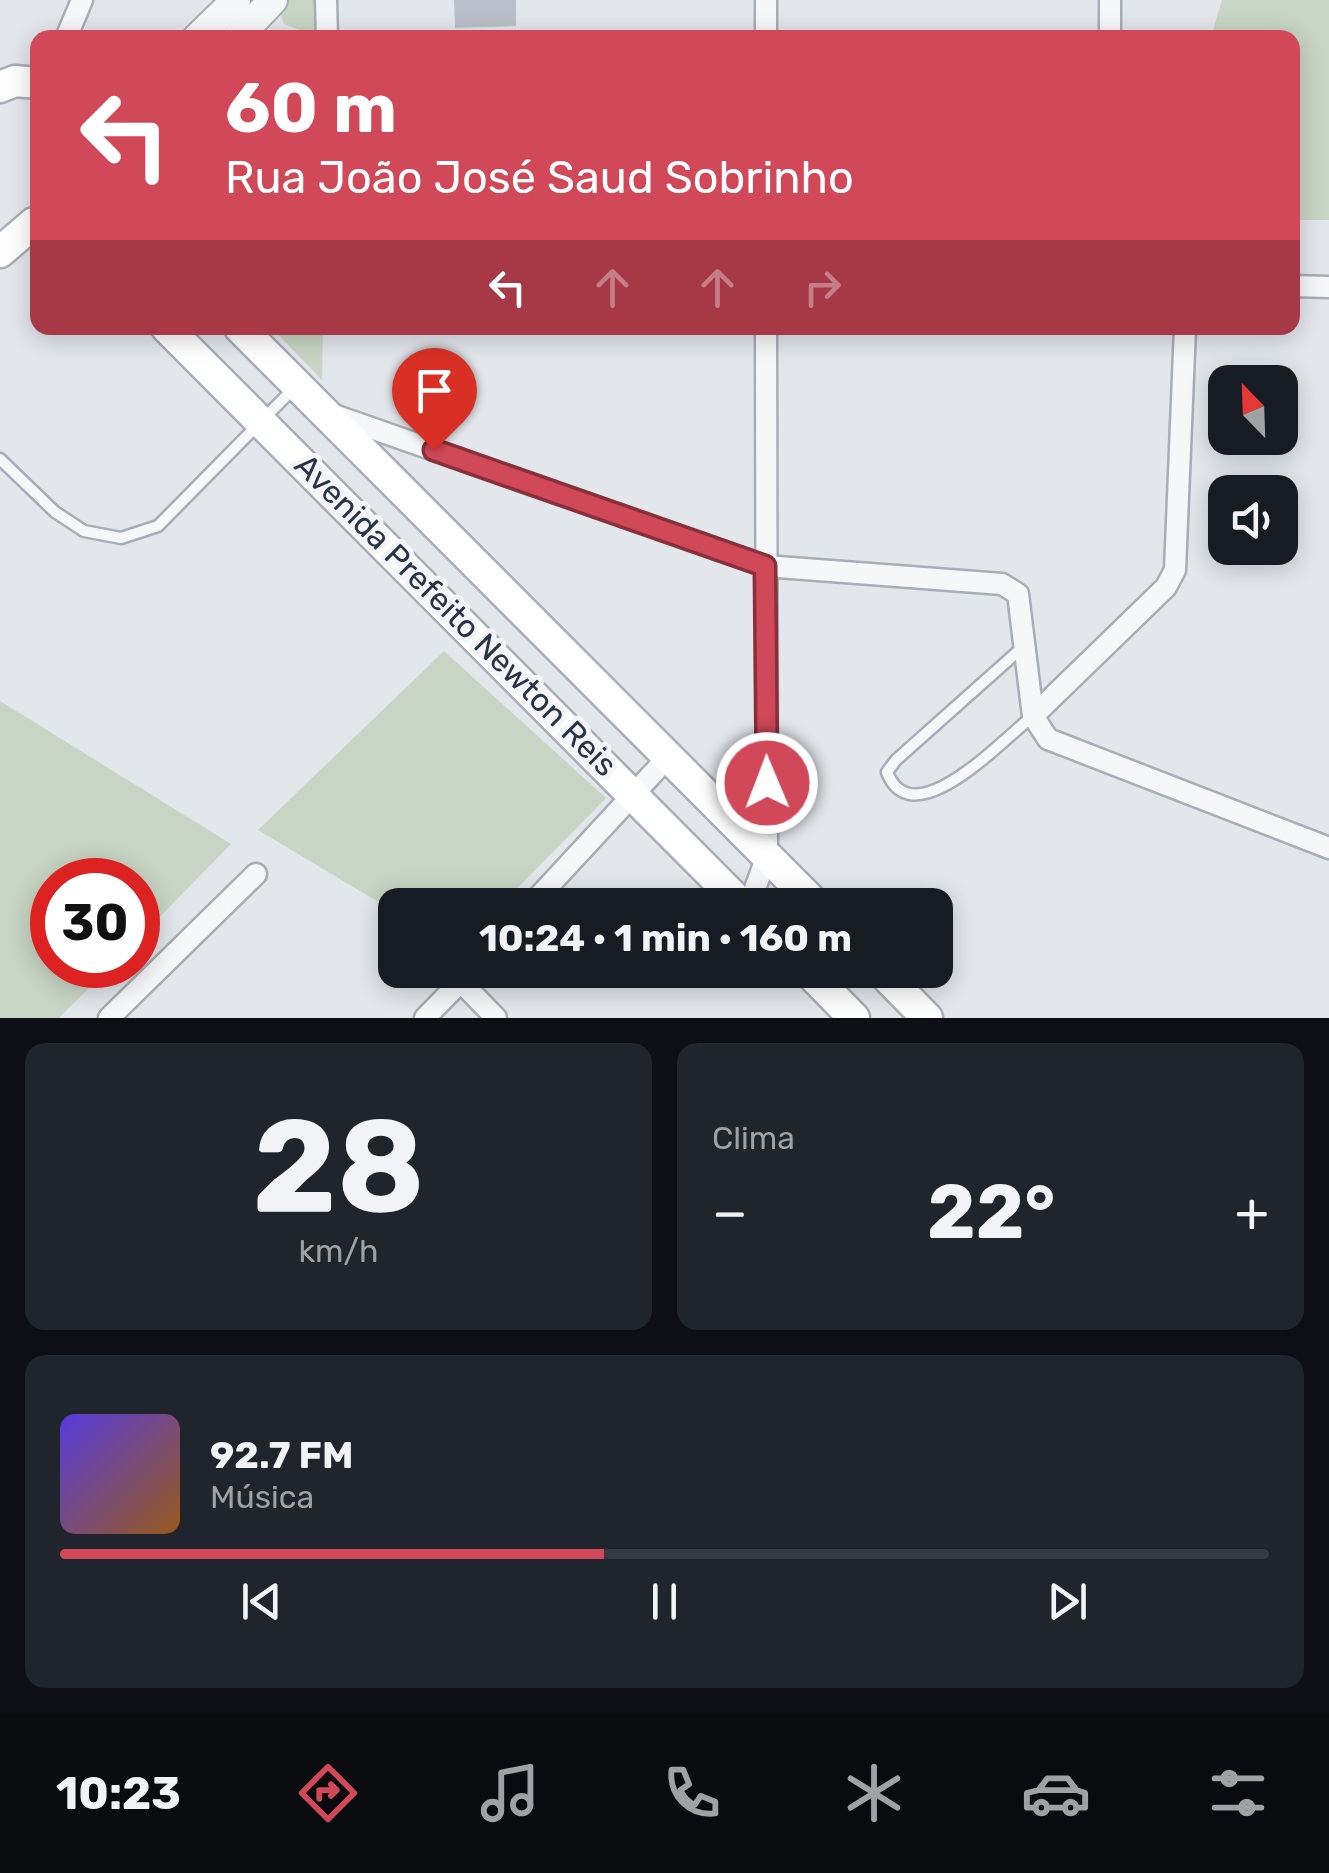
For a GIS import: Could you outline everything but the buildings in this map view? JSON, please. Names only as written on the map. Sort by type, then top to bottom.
[{"type":"main road","points":[[0,87],[14,81],[30,82]]},
{"type":"main road","points":[[0,218],[30,222]]},
{"type":"main road","points":[[0,252],[30,228]]},
{"type":"main road","name":"Avenida Prefeito Newton Reis","points":[[174,335],[729,888]]},
{"type":"main road","name":"Avenida Prefeito Newton Reis","points":[[247,335],[799,888]]},
{"type":"main road","points":[[824,988],[854,1018]]},
{"type":"main road","points":[[898,988],[928,1018]]},
{"type":"street","points":[[69,30],[82,0]]},
{"type":"street","points":[[205,30],[236,0]]},
{"type":"street","points":[[326,0],[327,30]]},
{"type":"street","points":[[766,0],[766,30]]},
{"type":"street","points":[[1110,0],[1110,30]]},
{"type":"street","points":[[1300,286],[1329,286]]},
{"type":"street","points":[[753,888],[767,856],[766,335]]},
{"type":"street","points":[[1033,716],[1166,587],[1175,570],[1186,335]]},
{"type":"street","points":[[324,412],[765,566],[1002,584],[1018,594],[1033,716],[1048,739],[1329,848]]},
{"type":"street","points":[[547,888],[668,757]]},
{"type":"street","points":[[110,1018],[256,874]]},
{"type":"street","points":[[425,1018],[454,988]]},
{"type":"street","points":[[475,988],[496,1018]]},
{"type":"lane","points":[[0,459],[55,512],[84,530],[121,538],[158,526],[296,386]]},
{"type":"lane","points":[[1024,646],[896,760],[888,772],[893,787],[904,796],[934,795],[1033,716]]},
{"type":"green space","points":[[284,0],[325,0],[319,30],[300,30],[284,24],[279,9]]},
{"type":"green space","points":[[1222,0],[1329,0],[1329,220],[1300,220],[1300,30],[1213,30]]},
{"type":"green space","points":[[279,335],[323,335],[322,380]]},
{"type":"green space","points":[[444,651],[606,798],[518,888],[378,888],[378,902],[258,830]]},
{"type":"green space","points":[[0,701],[231,844],[160,917],[160,858],[30,858],[30,988],[89,988],[59,1018],[0,1018]]},
{"type":"route","points":[[434,450],[765,566],[767,783]]}]
